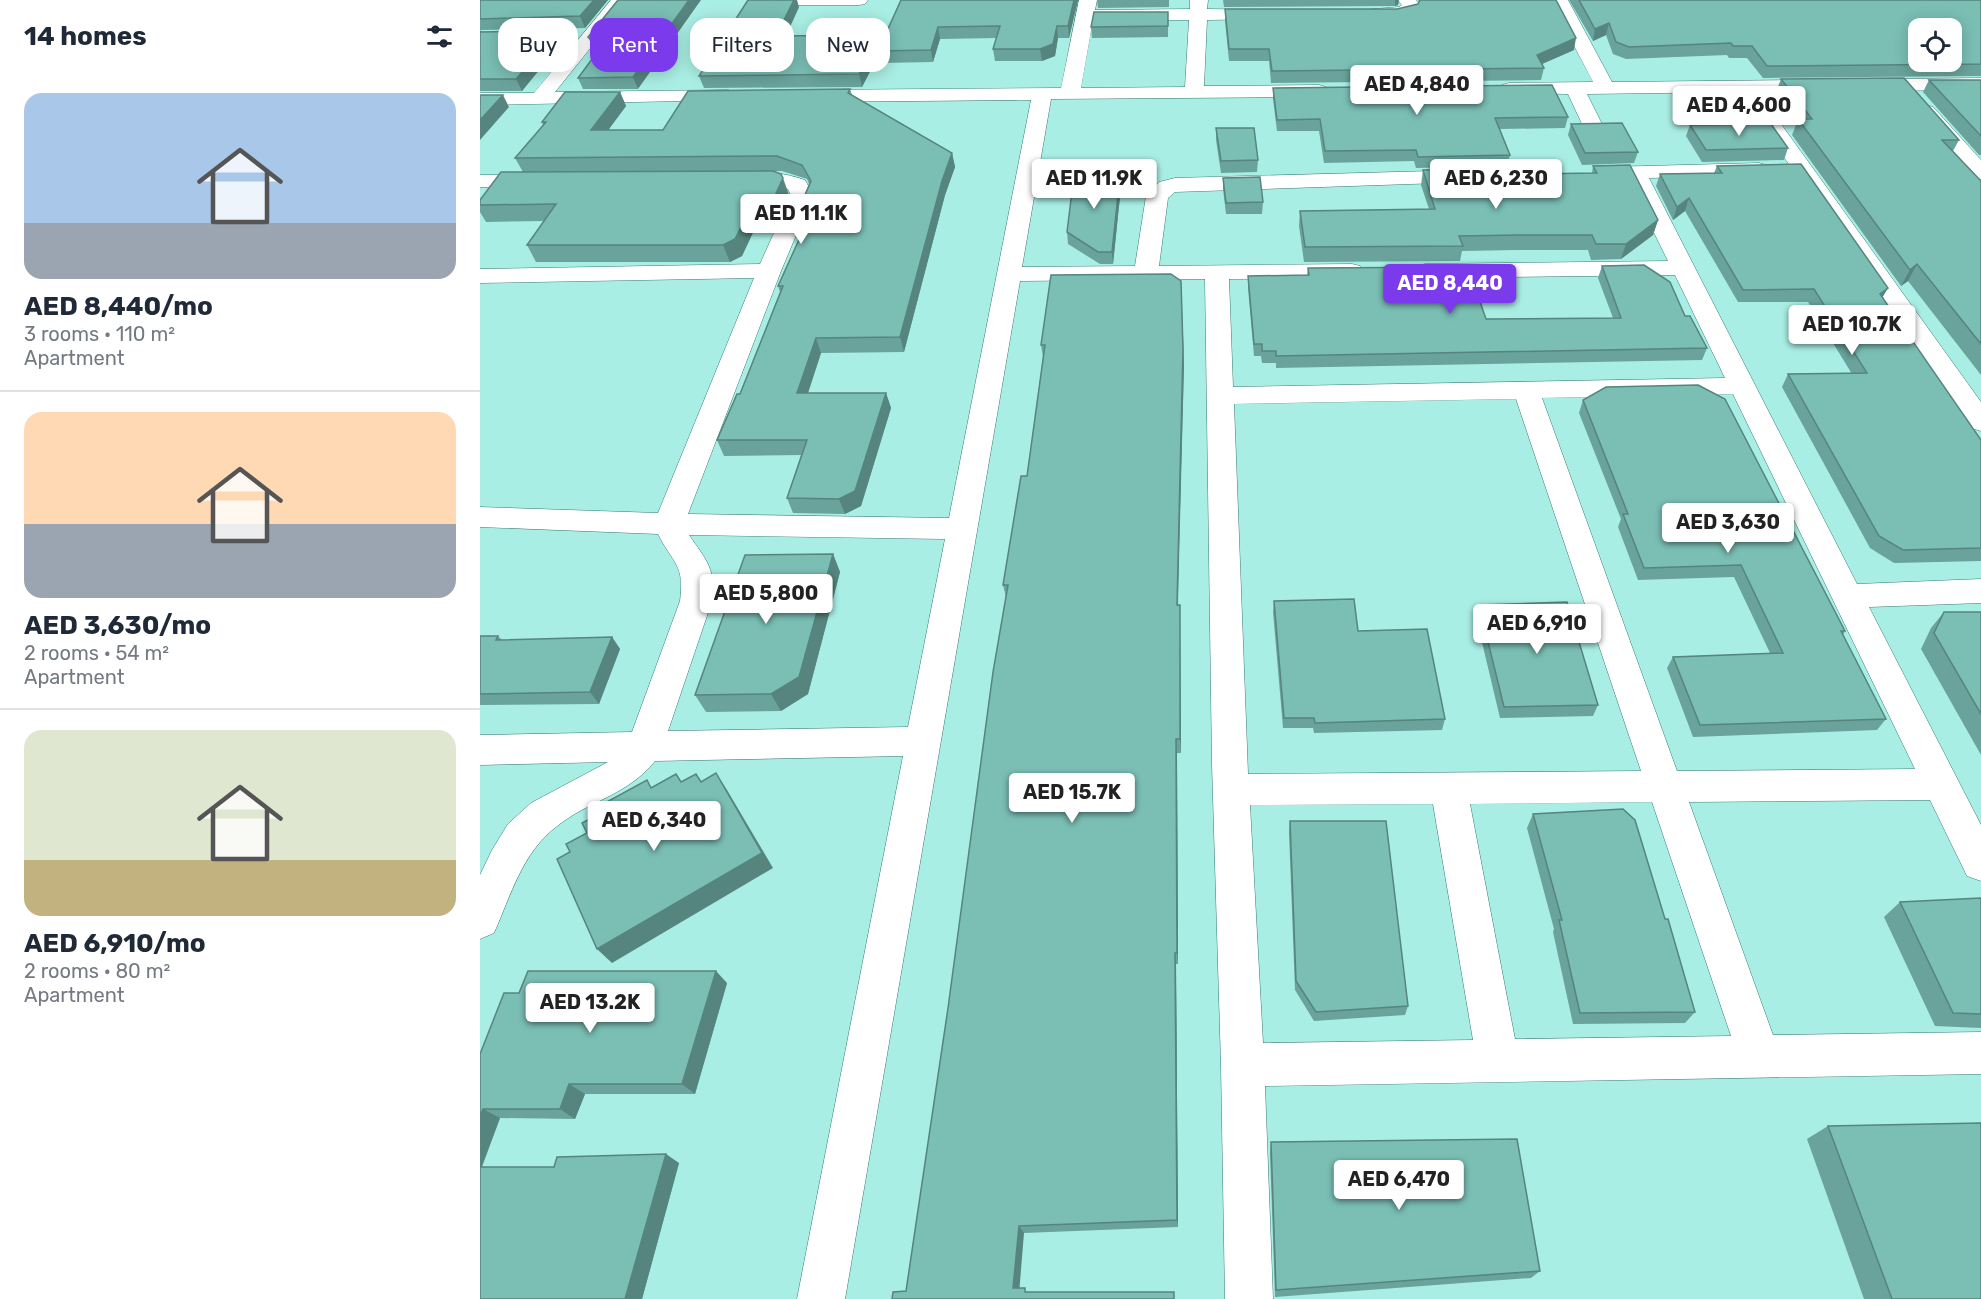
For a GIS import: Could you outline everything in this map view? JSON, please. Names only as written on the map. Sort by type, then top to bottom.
[{"type":"street","points":[[605,18],[620,0]]},
{"type":"street","points":[[772,0],[859,0]]},
{"type":"street","points":[[1351,14],[1404,12],[1411,5],[1407,0]]},
{"type":"street","points":[[1559,0],[1606,88]]},
{"type":"street","points":[[821,1299],[1010,274],[1056,93],[1087,7],[1198,7],[1292,14]]},
{"type":"street","points":[[1194,92],[1198,7]]},
{"type":"street","points":[[540,98],[590,36]]},
{"type":"street","points":[[1488,89],[1981,84]]},
{"type":"street","points":[[1903,85],[1981,172]]},
{"type":"street","points":[[1745,87],[1981,422]]},
{"type":"street","points":[[1575,88],[1593,126]]},
{"type":"street","points":[[791,96],[1337,91]]},
{"type":"street","points":[[480,99],[743,96]]},
{"type":"street","points":[[1590,173],[1803,168]]},
{"type":"street","points":[[1635,172],[1981,864]]},
{"type":"street","points":[[1146,273],[1157,196],[1175,184],[1491,175]]},
{"type":"street","points":[[480,920],[510,853],[531,825],[562,804],[613,779],[626,770],[644,748],[696,601],[700,583],[696,566],[675,541],[669,524],[769,271],[800,200],[801,190],[797,185],[782,179],[714,179]]},
{"type":"street","points":[[482,184],[563,181]]},
{"type":"street","points":[[1010,274],[1684,268]]},
{"type":"street","points":[[480,276],[769,271]]},
{"type":"street","points":[[1217,272],[1249,1299]]},
{"type":"street","points":[[1222,396],[1742,386]]},
{"type":"street","points":[[1526,390],[1760,1058]]},
{"type":"street","points":[[480,517],[669,524],[963,529]]},
{"type":"street","points":[[1847,596],[1981,591]]},
{"type":"street","points":[[480,750],[924,741]]},
{"type":"street","points":[[1232,790],[1941,784]]},
{"type":"street","points":[[1449,788],[1498,1061]]},
{"type":"street","points":[[1243,1065],[1981,1053]]},
{"type":"building","points":[[480,0],[594,0],[580,16],[480,19]]},
{"type":"building","points":[[618,0],[689,0],[676,18],[603,18]]},
{"type":"building","points":[[748,0],[794,0],[785,18],[736,18]]},
{"type":"building","points":[[901,0],[1074,0],[1068,26],[1057,26],[1053,44],[1040,49],[993,49],[1000,26],[938,27],[931,50],[890,51],[890,24]]},
{"type":"building","points":[[1420,0],[1556,0],[1576,38],[1537,55],[1544,68],[1272,71],[1269,49],[1229,49],[1225,9],[1397,9],[1418,4]]},
{"type":"building","points":[[1579,0],[1981,0],[1981,64],[1962,64],[1962,18],[1908,18],[1908,65],[1767,66],[1752,46],[1733,46],[1731,43],[1629,47],[1616,42],[1609,23],[1595,29]]},
{"type":"building","points":[[1094,12],[1168,12],[1168,26],[1091,27]]},
{"type":"building","points":[[480,31],[498,32],[498,72],[522,72],[516,79],[480,79]]},
{"type":"building","points":[[794,36],[806,36],[806,72],[860,72],[859,74],[699,76],[702,72],[794,72]]},
{"type":"building","points":[[590,62],[590,72],[637,72],[633,77],[578,78]]},
{"type":"building","points":[[1904,78],[1959,140],[1942,140],[1981,181],[1981,344],[1917,264],[1910,270],[1798,119],[1812,119],[1781,79]]},
{"type":"building","points":[[1929,80],[1981,80],[1981,136]]},
{"type":"building","points":[[1552,85],[1568,117],[1495,118],[1510,155],[1418,157],[1416,150],[1325,151],[1320,119],[1277,120],[1273,88]]},
{"type":"building","points":[[850,89],[848,93],[952,153],[942,181],[900,337],[816,338],[797,393],[886,393],[855,491],[839,499],[787,498],[807,440],[717,440],[737,394],[740,394],[783,286],[778,286],[812,211],[798,211],[811,181],[802,165],[777,156],[515,158],[546,122],[542,122],[565,92],[620,92],[591,130],[663,130],[688,91]]},
{"type":"building","points":[[480,95],[503,95],[480,120]]},
{"type":"building","points":[[1622,123],[1638,152],[1585,153],[1571,124]]},
{"type":"building","points":[[1771,124],[1788,148],[1706,150],[1690,125]]},
{"type":"building","points":[[1216,128],[1254,128],[1258,160],[1221,161]]},
{"type":"building","points":[[1801,164],[1888,288],[1880,294],[1981,440],[1981,548],[1903,550],[1879,536],[1788,374],[1867,373],[1814,289],[1743,290],[1689,198],[1677,207],[1660,174],[1722,173],[1717,166]]},
{"type":"building","points":[[1630,165],[1658,220],[1626,244],[1596,244],[1592,235],[1520,235],[1459,236],[1463,246],[1305,247],[1300,211],[1435,209],[1423,170],[1517,168],[1519,174],[1597,173],[1593,166]]},
{"type":"building","points":[[773,171],[781,174],[783,178],[769,209],[750,209],[735,239],[723,245],[527,245],[556,204],[480,205],[480,200],[501,172]]},
{"type":"building","points":[[1074,175],[1120,175],[1112,252],[1098,252],[1067,232]]},
{"type":"building","points":[[1260,177],[1263,202],[1226,203],[1223,178]]},
{"type":"building","points":[[1644,265],[1670,282],[1685,316],[1690,316],[1707,348],[1276,356],[1276,351],[1262,351],[1262,344],[1254,344],[1248,276],[1309,275],[1308,268],[1468,267],[1486,319],[1621,318],[1602,266]]},
{"type":"building","points":[[1171,274],[1181,281],[1183,349],[1177,605],[1180,605],[1180,739],[1176,739],[1177,1220],[1019,1226],[1013,1288],[1025,1288],[1025,1292],[1174,1292],[1174,1299],[892,1299],[893,1292],[906,1291],[948,1008],[993,672],[1008,585],[1003,585],[1021,476],[1027,476],[1045,345],[1041,345],[1051,275]]},
{"type":"building","points":[[1698,385],[1725,399],[1845,631],[1841,631],[1886,719],[1700,725],[1673,657],[1783,653],[1741,565],[1644,568],[1623,514],[1628,514],[1583,400],[1606,387]]},
{"type":"building","points":[[833,554],[799,677],[771,694],[695,695],[745,555]]},
{"type":"building","points":[[1354,599],[1358,631],[1427,629],[1445,719],[1315,723],[1314,718],[1284,718],[1274,601]]},
{"type":"building","points":[[1567,602],[1598,705],[1504,707],[1479,605]]},
{"type":"building","points":[[1944,612],[1981,612],[1981,714],[1934,633]]},
{"type":"building","points":[[480,636],[498,636],[496,640],[612,637],[590,692],[480,694]]},
{"type":"building","points":[[716,773],[762,853],[597,949],[557,859],[570,852],[566,844],[587,833],[582,823],[606,810],[603,804],[647,780],[651,788],[676,774],[681,782],[696,774],[701,782]]},
{"type":"building","points":[[1623,809],[1635,820],[1665,919],[1668,919],[1695,1012],[1580,1013],[1559,920],[1562,920],[1533,814]]},
{"type":"building","points":[[1290,821],[1386,821],[1408,1006],[1316,1012],[1296,981]]},
{"type":"building","points":[[1981,898],[1981,1014],[1953,1013],[1900,902]]},
{"type":"building","points":[[528,971],[716,971],[682,1084],[569,1084],[560,1109],[483,1109],[480,1116],[480,1054],[504,993],[519,993]]},
{"type":"building","points":[[1981,1123],[1981,1299],[1892,1299],[1828,1126]]},
{"type":"building","points":[[1517,1139],[1540,1271],[1276,1290],[1271,1142]]},
{"type":"building","points":[[666,1154],[625,1299],[480,1299],[480,1167],[554,1167],[557,1157]]}]
